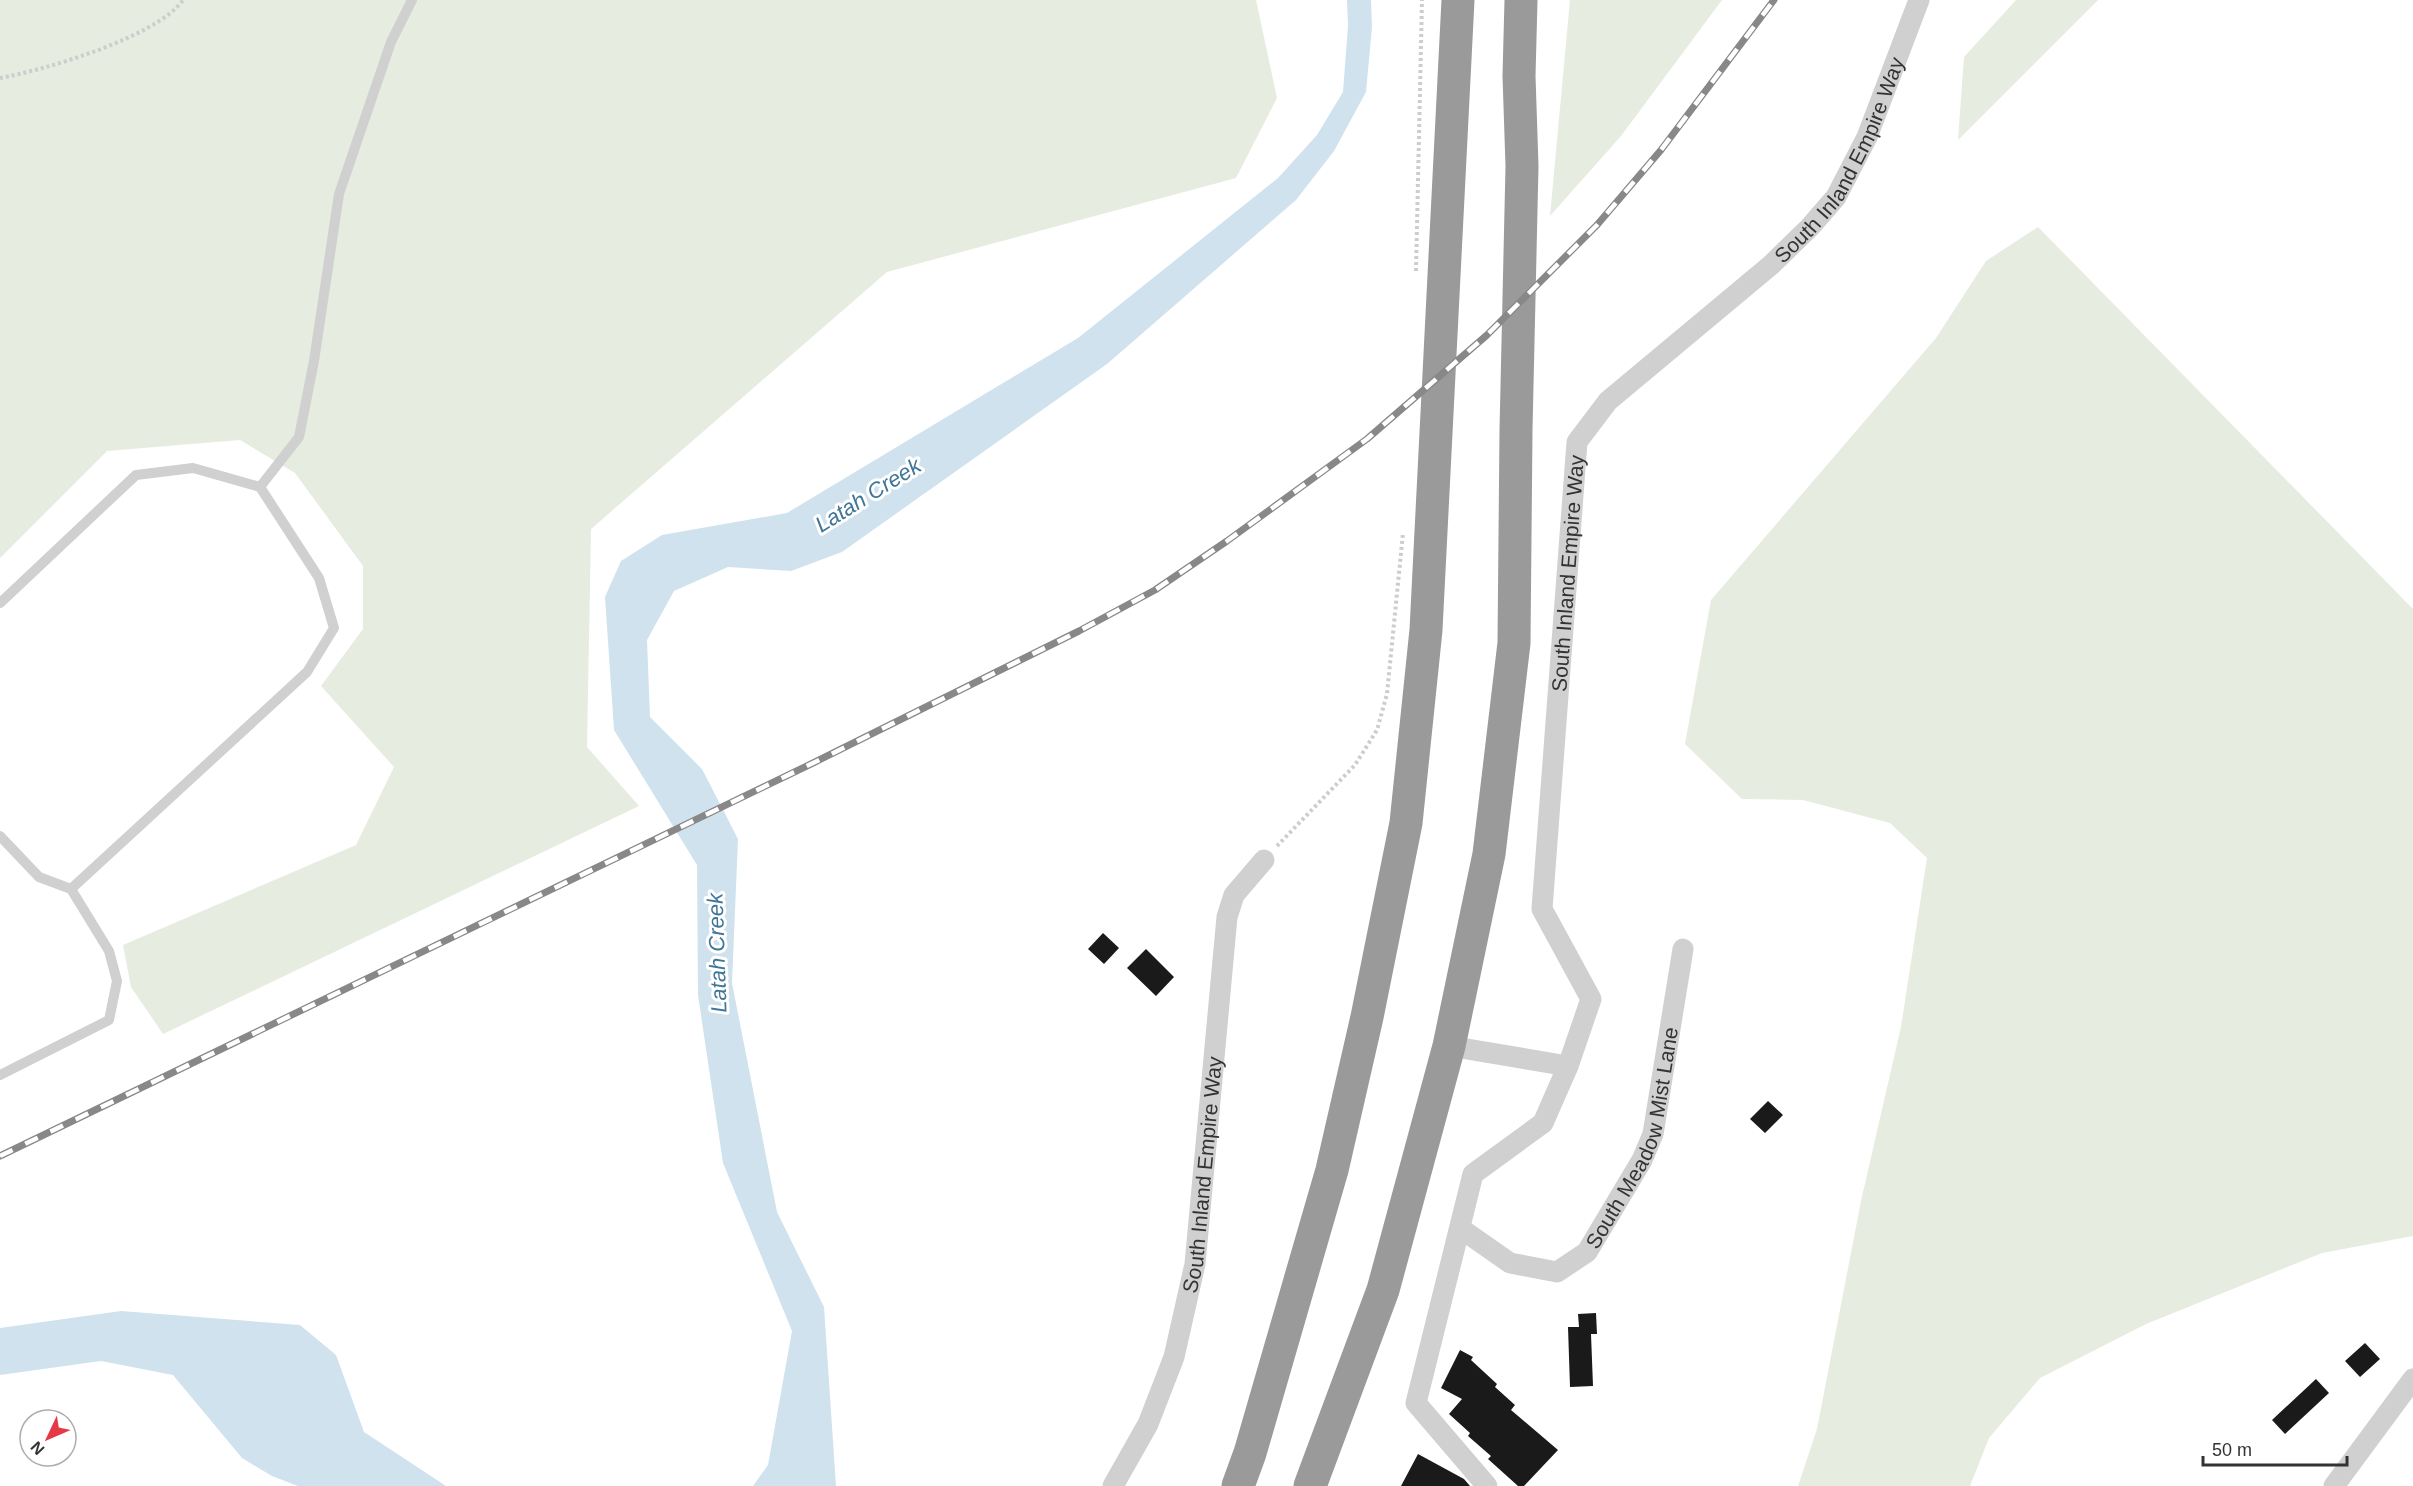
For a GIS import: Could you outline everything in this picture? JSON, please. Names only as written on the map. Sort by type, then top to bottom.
[{"type":"highway","points":[[1438,0],[1437,26],[1451,156]]},
{"type":"highway","points":[[1238,1486],[1250,1453],[1332,1170],[1406,823],[1426,630],[1458,0]]},
{"type":"highway","points":[[1310,1486],[1383,1290],[1449,1046],[1489,855],[1514,642],[1515,430],[1522,166],[1519,76],[1521,0]]},
{"type":"highway","points":[[1522,166],[1541,0]]},
{"type":"street","name":"South Inland Empire Way","points":[[1487,1486],[1416,1403],[1473,1174],[1543,1123],[1568,1066],[1592,999],[1542,909],[1577,442],[1608,401],[1771,265],[1810,227],[1836,197],[1867,137],[1919,0]]},
{"type":"street","name":"South Inland Empire Way","points":[[1113,1486],[1148,1424],[1174,1357],[1195,1264],[1227,916],[1234,895],[1264,860]]},
{"type":"street","name":"South Meadow Mist Lane","points":[[1460,1228],[1510,1263],[1557,1272],[1587,1252],[1642,1160],[1653,1134],[1683,949]]},
{"type":"street","points":[[1449,1046],[1568,1066]]},
{"type":"street","points":[[2334,1486],[2413,1379]]},
{"type":"lane","points":[[260,486],[300,437],[339,195],[391,42],[412,0]]},
{"type":"lane","points":[[0,603],[136,475],[193,468],[260,486],[319,578],[334,628],[307,672],[71,889]]},
{"type":"lane","points":[[0,836],[39,877],[71,889],[110,951],[117,981],[109,1020],[0,1075]]},
{"type":"path","points":[[0,78],[29,73],[128,38],[157,24],[177,8],[183,0]]},
{"type":"path","points":[[1416,274],[1422,0]]},
{"type":"path","points":[[1264,860],[1355,765],[1377,730],[1387,694],[1403,525]]},
{"type":"shaded area","points":[[0,0],[1256,0],[1277,98],[1236,178],[887,272],[591,529],[587,747],[639,806],[163,1034],[131,987],[123,945],[356,845],[394,767],[321,686],[363,629],[363,566],[295,473],[240,440],[107,451],[0,558]]},
{"type":"shaded area","points":[[1570,0],[1722,0],[1621,136],[1550,216]]},
{"type":"shaded area","points":[[2016,0],[2098,0],[1958,140],[1964,57]]},
{"type":"shaded area","points":[[2038,227],[2413,609],[2413,1236],[2322,1253],[2146,1324],[2040,1378],[1989,1438],[1970,1486],[1798,1486],[1817,1429],[1861,1201],[1901,1027],[1927,858],[1890,823],[1803,800],[1742,799],[1685,744],[1711,600],[1936,338],[1986,261]]},
{"type":"water","name":"Latah Creek","points":[[1347,0],[1371,0],[1372,27],[1366,92],[1334,151],[1296,200],[1107,364],[842,552],[791,571],[728,567],[674,591],[647,640],[650,717],[702,769],[738,839],[732,983],[777,1212],[824,1307],[836,1486],[753,1486],[768,1465],[792,1331],[723,1163],[698,995],[697,865],[614,730],[605,597],[621,561],[662,535],[787,513],[1078,338],[1278,178],[1317,135],[1343,92],[1348,26]]},
{"type":"water","points":[[121,1311],[300,1325],[336,1355],[364,1432],[446,1486],[298,1486],[272,1476],[242,1458],[173,1375],[101,1361],[0,1375],[0,1328]]},
{"type":"building","points":[[1103,933],[1119,948],[1104,964],[1088,949]]},
{"type":"building","points":[[1146,949],[1174,977],[1156,996],[1127,968]]},
{"type":"building","points":[[1768,1101],[1783,1115],[1765,1133],[1750,1119]]},
{"type":"building","points":[[1596,1313],[1597,1334],[1591,1334],[1593,1386],[1570,1387],[1568,1327],[1579,1327],[1578,1314]]},
{"type":"building","points":[[2365,1343],[2380,1359],[2360,1377],[2345,1361]]},
{"type":"building","points":[[1460,1350],[1473,1357],[1471,1360],[1497,1384],[1495,1387],[1515,1405],[1511,1410],[1558,1450],[1524,1486],[1518,1486],[1488,1459],[1491,1456],[1468,1436],[1470,1433],[1449,1414],[1462,1399],[1441,1388]]},
{"type":"building","points":[[2316,1379],[2329,1393],[2285,1434],[2272,1420]]},
{"type":"building","points":[[1418,1454],[1464,1479],[1470,1486],[1401,1486]]},
{"type":"railway","points":[[0,1156],[813,763],[1079,631],[1155,590],[1227,541],[1367,439],[1487,335],[1597,225],[1661,150],[1774,0]]}]
